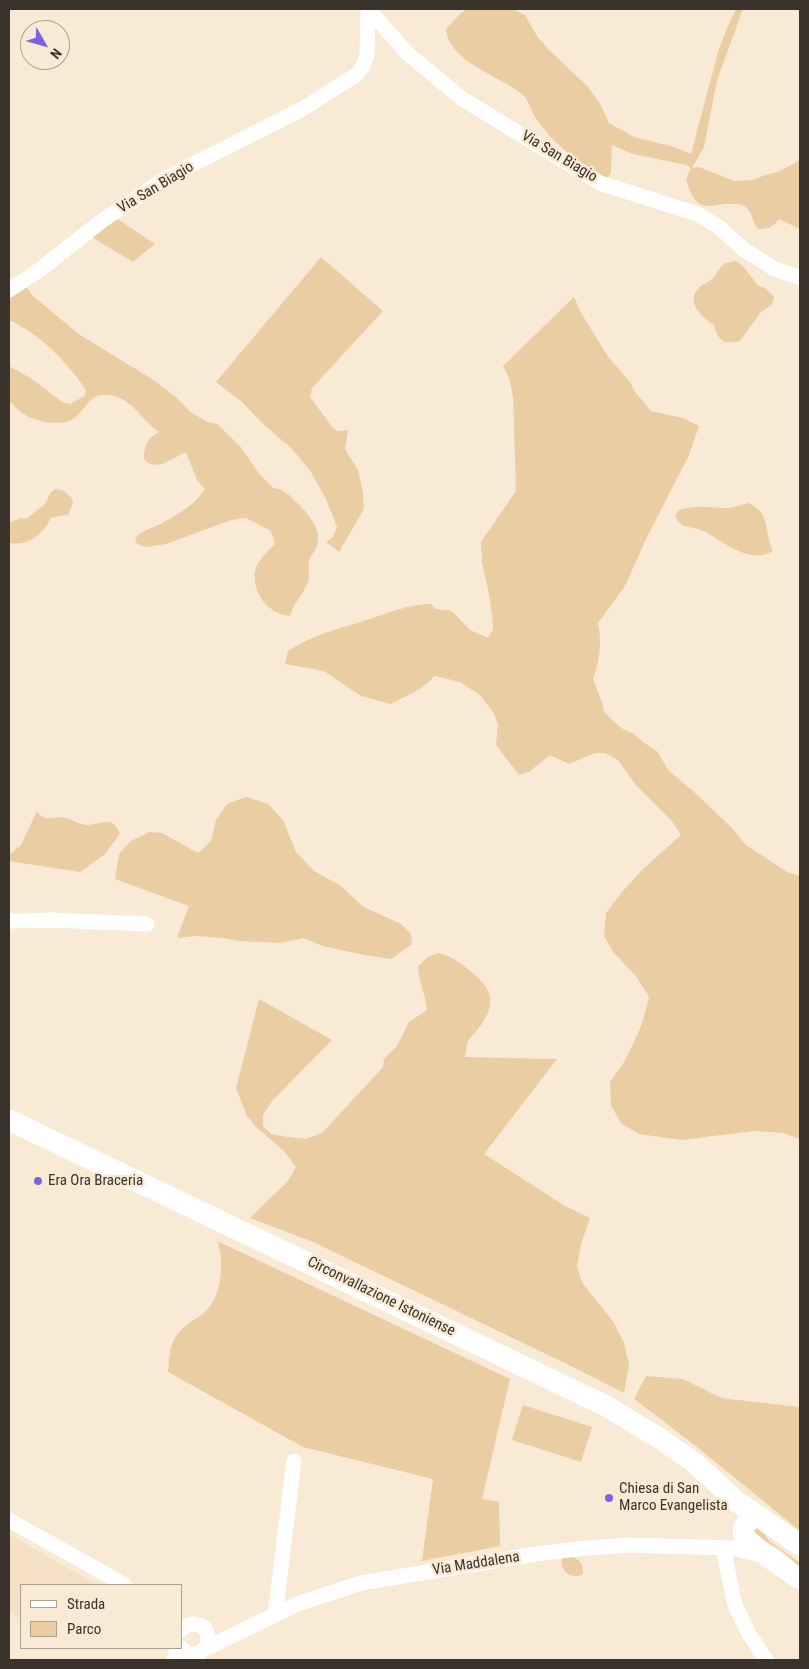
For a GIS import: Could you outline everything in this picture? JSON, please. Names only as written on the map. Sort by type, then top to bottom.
[{"type":"main road","name":"Circonvallazione Istoniense","points":[[9,1120],[606,1406],[662,1440],[695,1463],[736,1500],[742,1535]]},
{"type":"main road","points":[[742,1535],[800,1545]]},
{"type":"main road","points":[[742,1535],[800,1579]]},
{"type":"street","name":"Via San Biagio","points":[[368,9],[407,53],[456,95],[600,183],[697,214],[718,227],[743,249],[773,268],[800,278]]},
{"type":"street","name":"Via San Biagio","points":[[9,290],[38,271],[103,220],[166,178],[304,108],[356,75],[363,66],[367,55],[368,9]]},
{"type":"street","points":[[9,921],[51,920],[147,924]]},
{"type":"street","points":[[275,1615],[294,1461]]},
{"type":"street","points":[[9,1520],[123,1584]]},
{"type":"street","points":[[742,1535],[735,1605],[749,1634],[766,1660]]},
{"type":"street","name":"Via Maddalena","points":[[196,1654],[275,1615],[330,1592],[361,1583],[536,1554],[742,1535]]},
{"type":"street","points":[[180,1649],[188,1654],[196,1654],[208,1637],[201,1627],[182,1617]]},
{"type":"street","points":[[182,1629],[187,1625],[232,1636]]},
{"type":"shaded area","points":[[9,1534],[95,1584],[20,1584],[20,1618],[9,1612]]},
{"type":"green space","points":[[467,9],[513,9],[525,15],[537,36],[548,49],[587,86],[599,102],[609,123],[634,137],[674,147],[691,154],[718,52],[736,9],[743,9],[717,80],[704,147],[692,168],[699,167],[734,181],[753,180],[778,172],[800,160],[800,229],[779,219],[770,227],[758,229],[749,211],[743,205],[704,206],[700,204],[693,197],[689,188],[686,179],[691,168],[686,165],[633,154],[612,145],[611,173],[607,179],[587,167],[551,138],[537,120],[522,94],[476,67],[456,50],[449,40],[446,29]]},
{"type":"green space","points":[[116,218],[155,244],[133,262],[88,235]]},
{"type":"green space","points":[[321,257],[383,311],[312,388],[310,397],[333,428],[338,431],[348,430],[345,449],[358,470],[363,493],[364,509],[339,552],[326,542],[333,537],[337,527],[326,499],[311,472],[291,448],[262,423],[242,402],[216,382]]},
{"type":"green space","points":[[736,261],[744,267],[758,286],[765,288],[774,297],[772,305],[761,312],[740,341],[726,342],[720,338],[714,325],[699,312],[694,302],[694,296],[696,291],[714,277],[723,265]]},
{"type":"green space","points":[[26,286],[32,295],[80,335],[152,379],[177,398],[190,412],[208,422],[217,424],[240,446],[257,471],[273,488],[287,493],[306,512],[316,528],[318,539],[309,561],[308,582],[290,616],[269,607],[259,595],[255,580],[257,564],[275,544],[271,531],[246,518],[231,520],[166,544],[146,547],[137,544],[135,538],[138,535],[186,509],[197,500],[205,489],[197,480],[186,452],[159,465],[149,463],[144,459],[147,443],[159,432],[128,402],[112,395],[98,396],[91,400],[77,416],[66,422],[54,423],[26,416],[9,400],[9,366],[32,379],[62,402],[70,404],[85,396],[86,390],[52,350],[31,333],[9,320],[9,296]]},
{"type":"green space","points":[[574,297],[581,313],[609,358],[630,382],[636,393],[651,411],[683,418],[699,426],[689,455],[646,539],[625,586],[598,623],[600,651],[593,679],[604,712],[621,728],[634,734],[658,752],[668,770],[730,826],[746,845],[787,872],[800,876],[800,1139],[783,1133],[754,1131],[682,1140],[639,1134],[622,1124],[611,1106],[610,1082],[624,1062],[632,1046],[642,1024],[649,997],[636,976],[614,953],[604,936],[606,913],[641,871],[681,835],[672,821],[636,785],[618,760],[605,753],[595,753],[569,764],[550,755],[529,772],[519,775],[496,745],[498,724],[493,712],[480,695],[460,682],[435,676],[420,689],[391,704],[361,696],[324,671],[285,664],[288,651],[316,636],[399,609],[423,604],[431,604],[435,609],[452,611],[470,630],[488,638],[493,629],[492,615],[482,563],[481,542],[516,491],[513,398],[510,380],[503,366]]},
{"type":"green space","points":[[55,489],[63,490],[72,498],[73,503],[68,515],[51,518],[43,530],[29,541],[9,543],[9,523],[20,518],[26,519],[44,505],[51,492]]},
{"type":"green space","points":[[748,503],[760,511],[764,517],[773,551],[764,555],[745,554],[701,530],[684,526],[675,516],[679,510],[685,508],[728,508]]},
{"type":"green space","points":[[246,797],[268,804],[283,820],[296,852],[314,871],[341,886],[362,906],[401,924],[411,934],[412,944],[391,959],[323,946],[304,938],[280,943],[196,936],[177,938],[189,906],[115,879],[119,854],[131,841],[149,832],[162,833],[198,853],[211,841],[216,820],[227,804]]},
{"type":"green space","points":[[37,811],[43,817],[61,817],[84,825],[106,822],[114,824],[120,834],[105,854],[80,872],[9,861],[9,855],[21,845]]},
{"type":"green space","points":[[438,953],[466,967],[482,982],[489,994],[490,1007],[478,1029],[468,1041],[465,1057],[557,1059],[484,1154],[565,1206],[590,1218],[581,1244],[577,1267],[583,1284],[613,1321],[624,1343],[629,1365],[624,1393],[313,1242],[250,1218],[288,1181],[296,1167],[283,1150],[257,1128],[247,1116],[236,1088],[259,999],[332,1040],[272,1101],[263,1115],[263,1126],[271,1134],[305,1139],[322,1133],[383,1067],[384,1059],[397,1046],[409,1022],[427,1010],[418,966],[429,956]]},
{"type":"green space","points":[[217,1241],[510,1379],[482,1499],[499,1502],[500,1546],[422,1561],[433,1479],[303,1447],[168,1372],[170,1350],[175,1338],[184,1327],[204,1313],[215,1298],[221,1269]]},
{"type":"green space","points":[[646,1376],[683,1379],[721,1398],[800,1407],[800,1531],[697,1447],[634,1399]]},
{"type":"green space","points":[[523,1405],[592,1427],[581,1462],[512,1440]]},
{"type":"green space","points":[[757,1528],[763,1531],[768,1540],[800,1563],[800,1570],[792,1559],[780,1550],[755,1538],[753,1531]]},
{"type":"green space","points":[[566,1557],[579,1561],[583,1574],[575,1576],[565,1571],[562,1559]]},
{"type":"place","name":"Era Ora Braceria","points":[[38,1181]]},
{"type":"place","name":"Chiesa di San Marco Evangelista","points":[[609,1498]]}]
